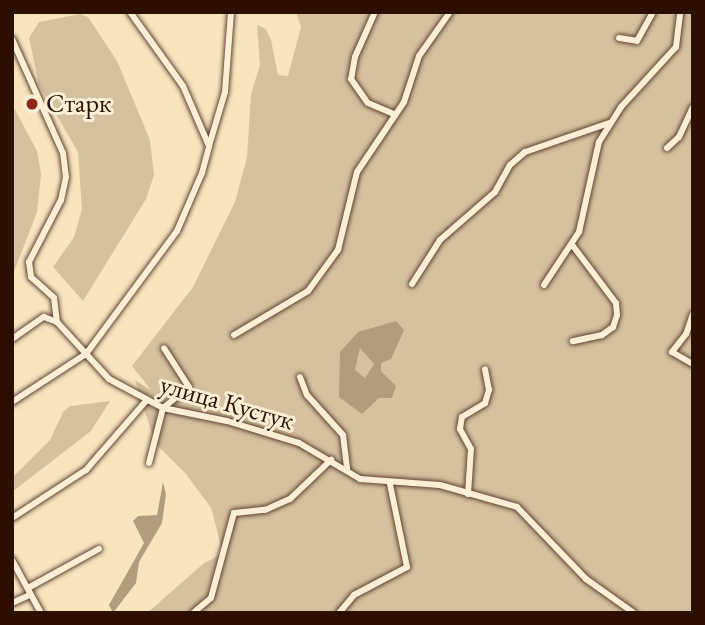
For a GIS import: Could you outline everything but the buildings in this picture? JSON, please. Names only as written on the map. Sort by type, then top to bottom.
[{"type":"street","points":[[130,12],[179,78],[209,146]]},
{"type":"street","points":[[12,402],[86,354],[177,231],[209,146],[225,92],[231,12]]},
{"type":"street","points":[[375,12],[355,57],[351,79],[368,103],[396,115]]},
{"type":"street","points":[[234,335],[298,298],[321,274],[338,250],[357,172],[396,115],[419,56],[450,12]]},
{"type":"street","points":[[619,37],[637,41],[653,12]]},
{"type":"street","points":[[544,285],[573,246],[599,142],[609,123],[676,47],[680,12]]},
{"type":"street","name":"улица Кустук","points":[[12,39],[63,153],[66,177],[61,200],[29,262],[31,277],[54,298],[57,322],[110,379],[163,408],[283,437],[331,460],[360,479],[390,484],[430,483],[517,507],[586,579],[634,613]]},
{"type":"street","points":[[667,148],[679,137],[693,107]]},
{"type":"street","points":[[412,284],[440,240],[495,192],[510,165],[525,152],[609,123]]},
{"type":"street","points":[[573,246],[616,303],[617,315],[613,327],[602,335],[573,341]]},
{"type":"street","points":[[693,314],[688,330],[672,352],[693,365]]},
{"type":"street","points":[[12,339],[44,317],[57,322]]},
{"type":"street","points":[[149,463],[163,408],[189,387],[164,348]]},
{"type":"street","points":[[468,494],[471,449],[460,429],[462,417],[485,403],[489,390],[485,369]]},
{"type":"street","points":[[300,377],[307,395],[343,435],[347,469]]},
{"type":"street","points":[[12,518],[86,470],[146,401]]},
{"type":"street","points":[[193,613],[211,598],[234,513],[265,510],[290,499],[331,460]]},
{"type":"street","points":[[339,613],[354,595],[408,567],[390,484]]},
{"type":"street","points":[[12,603],[99,549]]},
{"type":"street","points":[[12,560],[41,613]]},
{"type":"shaded area","points":[[296,12],[693,12],[693,613],[147,613],[203,564],[223,553],[211,508],[186,474],[155,443],[135,380],[151,390],[132,366],[193,287],[235,202],[247,157],[251,94],[260,65],[257,25],[266,29],[271,40],[278,75],[288,76],[301,27]]},
{"type":"shaded area","points":[[80,14],[88,17],[117,61],[150,140],[154,175],[146,199],[83,301],[53,267],[74,237],[82,209],[78,152],[39,85],[29,38],[39,22]]},
{"type":"shaded area","points":[[12,104],[37,151],[41,174],[37,212],[12,277]]},
{"type":"shaded area","points":[[396,321],[404,330],[391,359],[381,363],[381,371],[396,386],[392,398],[379,398],[362,414],[339,397],[340,352],[358,332]],"holes":[[[360,348],[374,364],[365,378],[355,370]]]},
{"type":"shaded area","points":[[110,401],[91,431],[12,492],[12,478],[50,440],[63,412],[70,406]]},
{"type":"shaded area","points":[[163,482],[166,494],[162,523],[139,562],[136,583],[113,613],[109,605],[144,543],[133,521],[138,516],[157,515]]},
{"type":"place","name":"Старк","points":[[32,104]]}]
